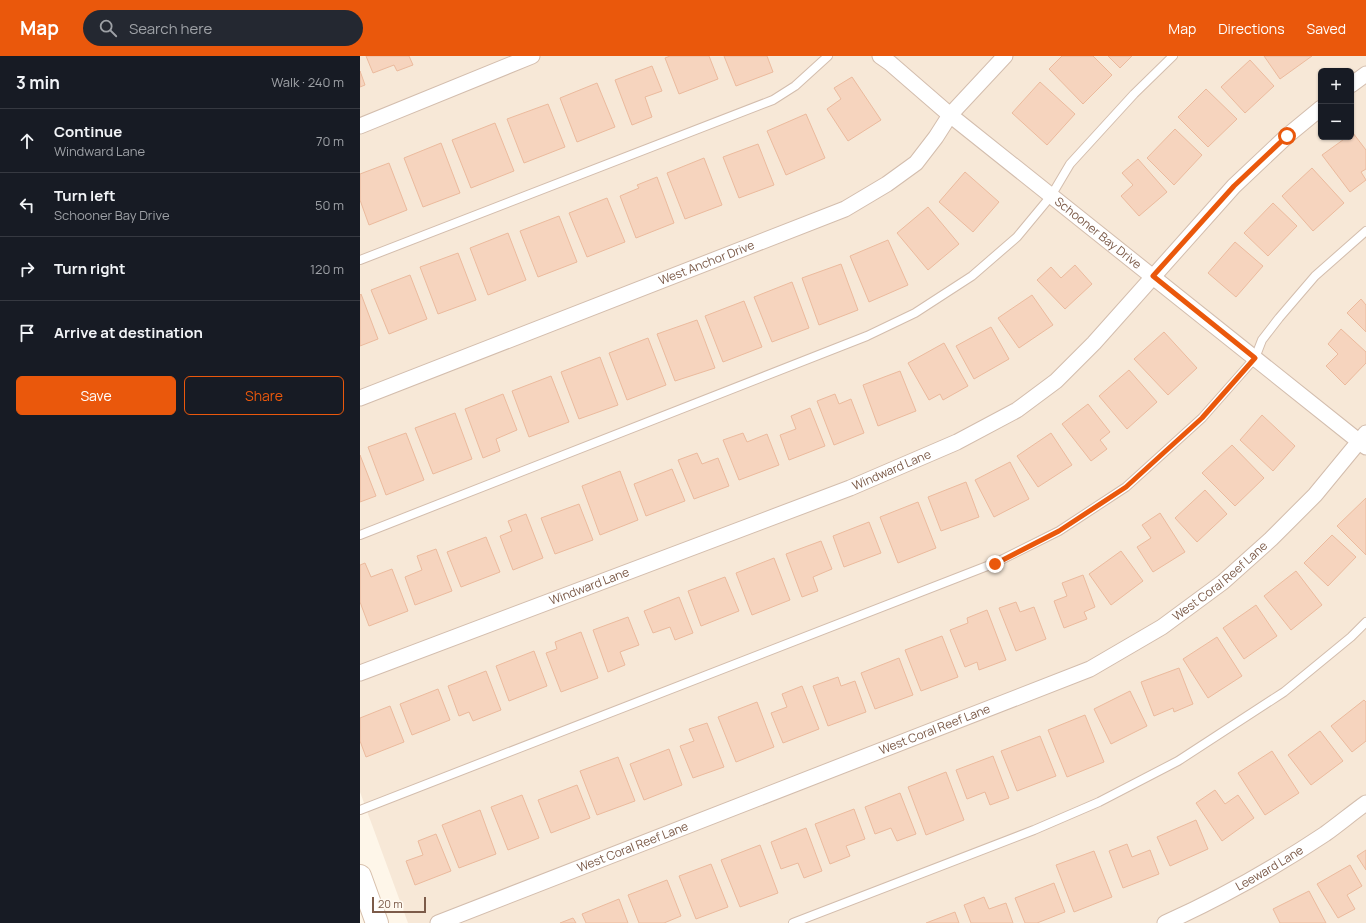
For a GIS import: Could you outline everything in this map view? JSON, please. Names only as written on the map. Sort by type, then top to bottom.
[{"type":"main road","points":[[360,876],[377,923]]},
{"type":"street","points":[[360,126],[532,56]]},
{"type":"street","name":"Schooner Bay Drive","points":[[880,56],[890,62],[950,115],[1051,196],[1255,358],[1364,441]]},
{"type":"street","name":"West Anchor Drive","points":[[360,398],[845,209],[887,184],[916,163],[936,137],[950,115],[1005,56]]},
{"type":"street","points":[[1354,83],[1366,74]]},
{"type":"street","name":"Windward Lane","points":[[360,673],[850,488],[956,442],[1017,410],[1056,381],[1094,342],[1234,186],[1287,136],[1318,110]]},
{"type":"street","name":"West Coral Reef Lane","points":[[438,923],[1090,669],[1162,627],[1223,582],[1271,539],[1315,495],[1364,441]]},
{"type":"street","name":"Leeward Lane","points":[[1165,923],[1206,905],[1258,876],[1325,834],[1366,803]]},
{"type":"lane","points":[[360,260],[773,100],[795,86],[828,56]]},
{"type":"lane","points":[[360,535],[867,336],[915,313],[972,276],[1017,237],[1051,196],[1070,164],[1134,94],[1173,56]]},
{"type":"lane","points":[[360,810],[995,564],[1052,535],[1126,487],[1202,418],[1255,358],[1262,340],[1315,276],[1366,230]]},
{"type":"lane","points":[[794,923],[1034,830],[1099,802],[1178,762],[1284,692],[1351,637],[1366,622]]},
{"type":"shaded area","points":[[360,56],[1366,56],[1366,923],[408,923],[360,792]]},
{"type":"building","points":[[366,56],[409,56],[413,65],[397,71],[394,65],[373,73]]},
{"type":"building","points":[[670,56],[709,56],[718,79],[679,94],[665,58]]},
{"type":"building","points":[[724,56],[767,56],[773,72],[736,86]]},
{"type":"building","points":[[1062,56],[1093,56],[1112,75],[1083,104],[1049,69]]},
{"type":"building","points":[[1108,56],[1132,56],[1120,68]]},
{"type":"building","points":[[1264,56],[1312,56],[1280,79]]},
{"type":"building","points":[[1250,60],[1274,86],[1245,113],[1221,87]]},
{"type":"building","points":[[652,66],[662,91],[645,97],[652,117],[632,125],[615,80]]},
{"type":"building","points":[[360,71],[365,85],[360,87]]},
{"type":"building","points":[[852,77],[881,120],[848,141],[827,109],[841,99],[834,88]]},
{"type":"building","points":[[1040,82],[1075,114],[1047,145],[1012,113]]},
{"type":"building","points":[[597,83],[615,127],[577,142],[560,98]]},
{"type":"building","points":[[1206,89],[1237,119],[1208,147],[1178,117]]},
{"type":"building","points":[[548,104],[565,147],[524,163],[507,119]]},
{"type":"building","points":[[806,114],[825,158],[786,175],[767,131]]},
{"type":"building","points":[[495,123],[514,171],[471,188],[452,140]]},
{"type":"building","points":[[1175,129],[1202,155],[1174,185],[1147,158]]},
{"type":"building","points":[[1354,134],[1366,150],[1366,169],[1361,172],[1366,180],[1350,192],[1322,155],[1343,140],[1354,140]]},
{"type":"building","points":[[441,143],[460,193],[423,207],[404,158]]},
{"type":"building","points":[[758,144],[774,185],[739,198],[723,157]]},
{"type":"building","points":[[704,158],[722,205],[685,219],[667,173]]},
{"type":"building","points":[[1138,159],[1167,192],[1139,216],[1121,196],[1133,185],[1122,173]]},
{"type":"building","points":[[389,163],[407,210],[369,225],[360,200],[360,174]]},
{"type":"building","points":[[1312,168],[1344,203],[1313,231],[1282,196]]},
{"type":"building","points":[[965,172],[999,202],[973,232],[939,202]]},
{"type":"building","points":[[657,177],[674,223],[636,238],[620,196],[639,188],[637,185]]},
{"type":"building","points":[[607,198],[625,242],[587,257],[569,213]]},
{"type":"building","points":[[1273,203],[1297,226],[1268,256],[1244,233]]},
{"type":"building","points":[[928,207],[959,244],[928,270],[897,233]]},
{"type":"building","points":[[559,216],[577,262],[538,277],[520,231]]},
{"type":"building","points":[[508,233],[526,280],[488,295],[470,248]]},
{"type":"building","points":[[888,240],[908,285],[869,302],[850,256]]},
{"type":"building","points":[[1235,242],[1263,266],[1236,297],[1208,273]]},
{"type":"building","points":[[458,253],[476,300],[438,314],[420,267]]},
{"type":"building","points":[[841,264],[858,310],[819,325],[802,278]]},
{"type":"building","points":[[1075,265],[1092,284],[1065,309],[1037,280],[1051,267],[1061,278]]},
{"type":"building","points":[[410,275],[427,319],[389,334],[371,290]]},
{"type":"building","points":[[792,282],[809,328],[772,342],[754,297]]},
{"type":"building","points":[[361,294],[378,339],[360,346],[360,295]]},
{"type":"building","points":[[1032,295],[1053,325],[1019,348],[998,318]]},
{"type":"building","points":[[1361,299],[1366,305],[1366,332],[1347,313]]},
{"type":"building","points":[[744,301],[762,347],[723,362],[705,316]]},
{"type":"building","points":[[697,320],[715,368],[675,381],[657,334]]},
{"type":"building","points":[[991,327],[1009,359],[974,379],[956,346]]},
{"type":"building","points":[[1341,329],[1366,352],[1366,363],[1345,385],[1326,366],[1338,354],[1328,344]]},
{"type":"building","points":[[1164,332],[1197,368],[1168,395],[1134,359]]},
{"type":"building","points":[[648,338],[666,385],[627,400],[609,353]]},
{"type":"building","points":[[944,343],[968,386],[943,400],[940,394],[929,400],[908,363]]},
{"type":"building","points":[[600,357],[618,405],[579,419],[561,372]]},
{"type":"building","points":[[1129,370],[1157,402],[1127,429],[1099,396]]},
{"type":"building","points":[[900,371],[916,411],[878,426],[863,385]]},
{"type":"building","points":[[551,376],[569,422],[529,437],[512,391]]},
{"type":"building","points":[[503,394],[517,430],[496,439],[500,451],[483,458],[465,409]]},
{"type":"building","points":[[835,394],[839,404],[851,399],[864,433],[834,445],[817,401]]},
{"type":"building","points":[[1088,404],[1110,432],[1100,440],[1107,449],[1091,461],[1062,424]]},
{"type":"building","points":[[810,408],[825,446],[789,460],[780,435],[796,429],[791,416]]},
{"type":"building","points":[[455,413],[472,459],[433,474],[415,428]]},
{"type":"building","points":[[1262,415],[1295,446],[1273,471],[1240,440]]},
{"type":"building","points":[[406,433],[424,480],[386,495],[368,447]]},
{"type":"building","points":[[743,433],[747,442],[767,434],[779,465],[739,480],[723,440]]},
{"type":"building","points":[[1051,433],[1072,465],[1038,487],[1017,456]]},
{"type":"building","points":[[1232,445],[1264,478],[1235,506],[1202,473]]},
{"type":"building","points":[[697,453],[702,464],[718,458],[729,486],[694,499],[678,460]]},
{"type":"building","points":[[360,455],[376,496],[360,502]]},
{"type":"building","points":[[1010,462],[1029,499],[994,517],[975,480]]},
{"type":"building","points":[[672,469],[685,501],[646,516],[634,484]]},
{"type":"building","points":[[620,471],[638,520],[600,535],[582,486]]},
{"type":"building","points":[[966,482],[979,517],[941,531],[928,497]]},
{"type":"building","points":[[1205,490],[1227,514],[1197,542],[1175,518]]},
{"type":"building","points":[[1366,498],[1366,555],[1337,526]]},
{"type":"building","points":[[918,502],[936,548],[898,563],[880,517]]},
{"type":"building","points":[[579,504],[593,540],[555,554],[541,518]]},
{"type":"building","points":[[1160,513],[1185,552],[1153,572],[1137,547],[1151,538],[1142,525]]},
{"type":"building","points":[[526,514],[543,558],[513,570],[500,536],[512,531],[508,521]]},
{"type":"building","points":[[869,522],[881,553],[844,567],[833,536]]},
{"type":"building","points":[[1332,535],[1356,557],[1328,586],[1304,563]]},
{"type":"building","points":[[486,537],[500,572],[461,587],[447,552]]},
{"type":"building","points":[[821,541],[832,569],[813,577],[818,591],[802,597],[786,554]]},
{"type":"building","points":[[436,549],[452,591],[415,605],[405,577],[422,570],[417,556]]},
{"type":"building","points":[[1121,551],[1143,581],[1111,605],[1089,574]]},
{"type":"building","points":[[774,558],[790,600],[752,615],[736,573]]},
{"type":"building","points":[[365,563],[371,577],[392,569],[408,611],[369,626],[360,602],[360,565]]},
{"type":"building","points":[[1296,571],[1322,605],[1291,630],[1264,596]]},
{"type":"building","points":[[1083,575],[1095,607],[1084,612],[1087,619],[1064,628],[1054,601],[1067,596],[1062,583]]},
{"type":"building","points":[[725,577],[739,611],[701,626],[688,591]]},
{"type":"building","points":[[679,597],[693,633],[675,640],[670,627],[653,633],[644,611]]},
{"type":"building","points":[[1016,602],[1020,612],[1034,607],[1046,639],[1016,651],[999,608]]},
{"type":"building","points":[[1256,605],[1277,636],[1244,659],[1223,628]]},
{"type":"building","points":[[987,610],[1006,660],[979,670],[977,662],[965,667],[950,630],[968,623],[967,618]]},
{"type":"building","points":[[628,617],[639,645],[620,652],[625,665],[608,672],[593,630]]},
{"type":"building","points":[[581,632],[598,678],[561,692],[546,653],[557,649],[555,642]]},
{"type":"building","points":[[942,636],[958,677],[921,691],[905,650]]},
{"type":"building","points":[[1217,637],[1242,676],[1208,698],[1183,659]]},
{"type":"building","points":[[534,651],[547,686],[509,701],[496,666]]},
{"type":"building","points":[[899,658],[913,695],[875,709],[861,673]]},
{"type":"building","points":[[1179,668],[1193,704],[1174,712],[1173,708],[1154,716],[1141,682]]},
{"type":"building","points":[[486,671],[501,710],[473,721],[469,712],[459,716],[448,686]]},
{"type":"building","points":[[838,677],[841,686],[855,681],[866,712],[828,726],[813,686]]},
{"type":"building","points":[[802,686],[819,729],[783,743],[771,713],[787,707],[782,694]]},
{"type":"building","points":[[438,689],[450,720],[412,735],[400,704]]},
{"type":"building","points":[[1130,691],[1147,726],[1111,744],[1094,709]]},
{"type":"building","points":[[1364,700],[1366,702],[1366,741],[1352,752],[1331,726]]},
{"type":"building","points":[[757,702],[774,747],[736,762],[718,717]]},
{"type":"building","points":[[390,706],[404,742],[366,757],[360,741],[360,718]]},
{"type":"building","points":[[1085,715],[1104,762],[1067,777],[1048,730]]},
{"type":"building","points":[[707,723],[724,767],[693,778],[680,746],[694,741],[689,729]]},
{"type":"building","points":[[1320,731],[1343,761],[1311,785],[1288,755]]},
{"type":"building","points":[[1040,736],[1056,776],[1017,791],[1001,751]]},
{"type":"building","points":[[669,749],[682,785],[644,800],[630,764]]},
{"type":"building","points":[[1272,751],[1299,793],[1265,815],[1238,773]]},
{"type":"building","points":[[993,756],[1009,798],[990,805],[985,792],[967,799],[956,770]]},
{"type":"building","points":[[618,757],[635,801],[597,815],[580,771]]},
{"type":"building","points":[[946,772],[964,820],[926,835],[908,787]]},
{"type":"building","points":[[577,785],[590,818],[551,833],[538,800]]},
{"type":"building","points":[[1215,790],[1225,804],[1238,795],[1254,818],[1222,841],[1196,803]]},
{"type":"building","points":[[900,793],[916,834],[897,841],[891,828],[875,834],[865,807]]},
{"type":"building","points":[[522,795],[539,838],[508,850],[491,807]]},
{"type":"building","points":[[854,809],[865,839],[846,846],[850,856],[830,864],[815,824]]},
{"type":"building","points":[[480,810],[496,854],[459,868],[442,825]]},
{"type":"building","points":[[1196,820],[1208,849],[1170,866],[1157,837]]},
{"type":"building","points":[[806,828],[822,871],[804,878],[798,863],[781,869],[771,842]]},
{"type":"building","points":[[436,834],[451,871],[415,885],[406,861],[423,855],[418,841]]},
{"type":"building","points":[[1127,844],[1132,857],[1150,850],[1159,874],[1123,888],[1109,851]]},
{"type":"building","points":[[760,845],[778,893],[740,907],[721,860]]},
{"type":"building","points":[[1366,850],[1366,870],[1357,856]]},
{"type":"building","points":[[1094,851],[1112,897],[1074,912],[1056,865]]},
{"type":"building","points":[[711,864],[728,907],[696,919],[679,876]]},
{"type":"building","points":[[1350,865],[1362,886],[1347,895],[1355,909],[1338,918],[1317,884]]},
{"type":"building","points":[[667,880],[681,916],[664,923],[639,923],[628,895]]},
{"type":"building","points":[[1054,883],[1065,912],[1037,923],[1025,923],[1015,898]]},
{"type":"building","points":[[1309,891],[1326,923],[1280,923],[1273,909]]},
{"type":"building","points":[[984,897],[989,909],[1006,903],[1013,923],[971,923],[964,905]]},
{"type":"building","points":[[619,899],[628,923],[586,923],[582,914]]},
{"type":"building","points":[[955,912],[959,923],[926,923]]},
{"type":"building","points":[[573,918],[576,923],[560,923]]},
{"type":"route","points":[[995,564],[1059,531],[1126,487],[1202,418],[1255,358],[1153,276],[1234,186],[1287,136]]}]
